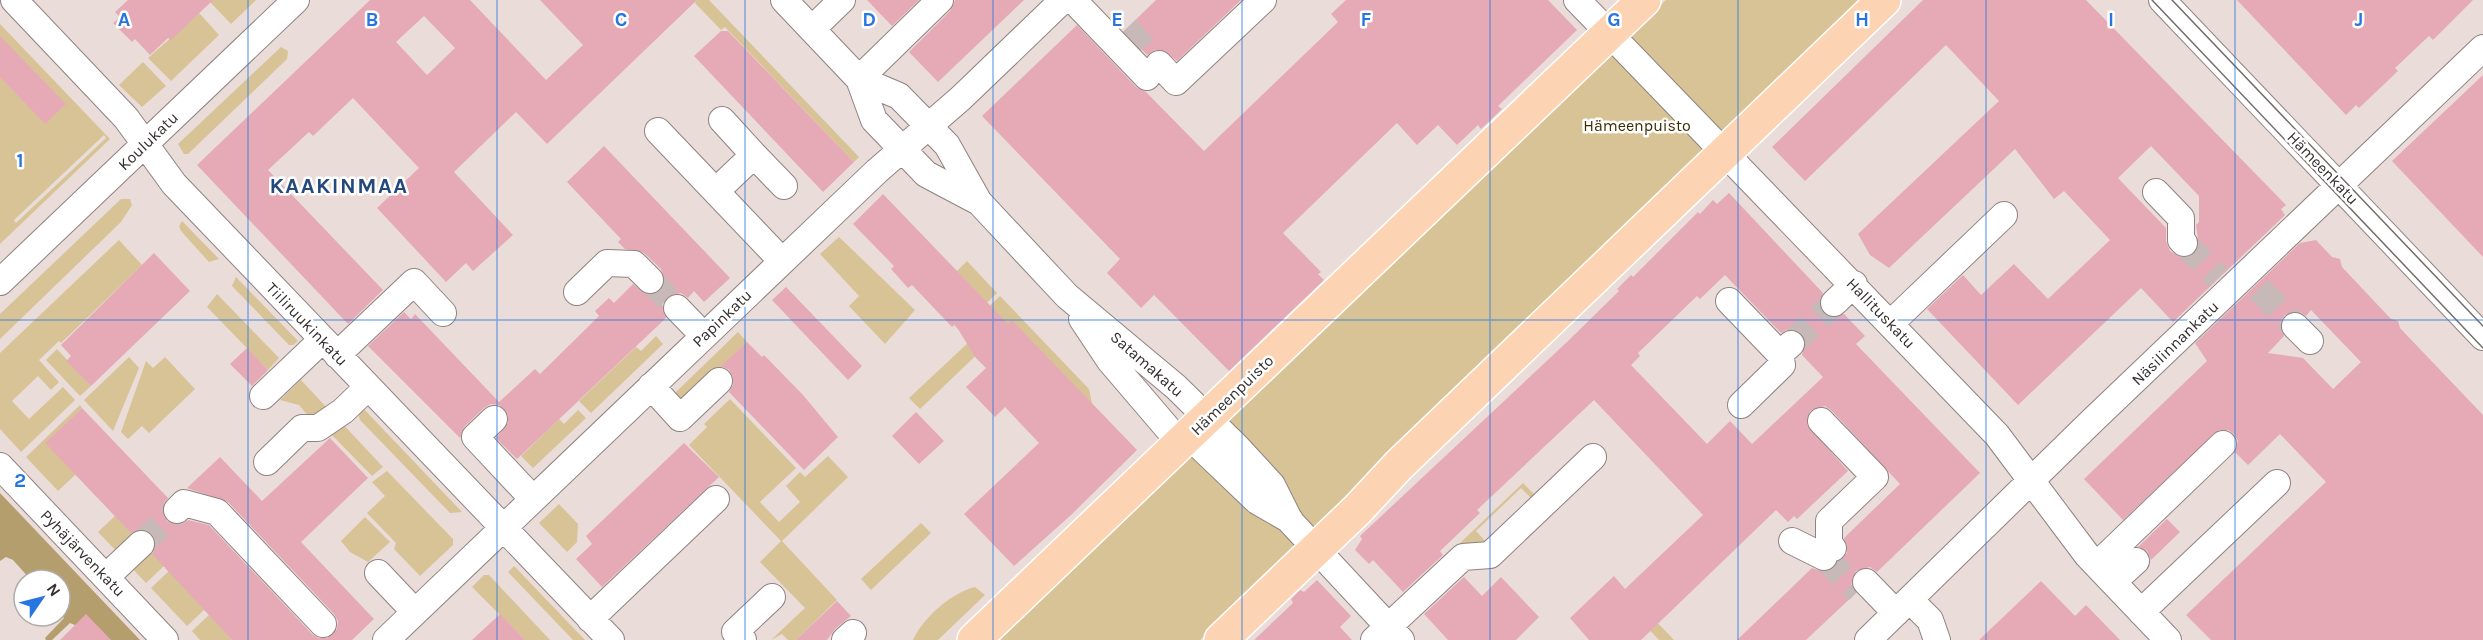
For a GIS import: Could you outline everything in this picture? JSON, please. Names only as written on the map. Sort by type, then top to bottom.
[{"type":"main road","name":"Hämeenpuisto","points":[[974,640],[1644,0]]},
{"type":"main road","points":[[1221,640],[1399,465],[1884,0]]},
{"type":"street","name":"Tiiliruukinkatu","points":[[14,0],[126,118],[174,184],[610,640]]},
{"type":"street","name":"Koulukatu","points":[[0,282],[296,0]]},
{"type":"street","name":"Satamakatu","points":[[784,0],[859,79],[899,96],[953,151],[979,202],[1067,296],[1176,387],[1193,433]]},
{"type":"street","points":[[812,29],[842,0]]},
{"type":"street","points":[[859,79],[940,0]]},
{"type":"street","name":"Papinkatu","points":[[386,640],[782,261],[1063,0]]},
{"type":"street","points":[[1073,0],[1153,70],[1176,82],[1263,0]]},
{"type":"street","points":[[1098,0],[1126,29]]},
{"type":"street","name":"Hallituskatu","points":[[1577,0],[1854,284],[1997,435],[2105,573],[2168,640]]},
{"type":"street","name":"Hämeenkatu","points":[[2162,0],[2483,337]]},
{"type":"street","name":"Näsilinnankatu","points":[[1868,640],[2483,48]]},
{"type":"street","name":"Satamakatu","points":[[859,79],[873,120],[926,174],[979,202]]},
{"type":"street","points":[[722,120],[784,186]]},
{"type":"street","points":[[658,131],[782,261]]},
{"type":"street","points":[[716,191],[754,155]]},
{"type":"street","points":[[2156,192],[2181,218],[2181,240],[2184,243]]},
{"type":"street","points":[[1891,323],[2004,215]]},
{"type":"street","points":[[577,292],[607,263],[634,264],[650,280]]},
{"type":"street","points":[[263,396],[414,282],[443,313]]},
{"type":"street","points":[[1834,303],[1854,284]]},
{"type":"street","name":"Satamakatu","points":[[1067,296],[1110,361],[1193,433],[1272,485],[1290,521],[1391,637]]},
{"type":"street","points":[[1729,301],[1786,349],[1782,365],[1741,405]]},
{"type":"street","points":[[677,308],[704,336]]},
{"type":"street","points":[[651,386],[680,418],[718,381]]},
{"type":"street","points":[[267,462],[302,428],[318,428],[343,411],[368,387]]},
{"type":"street","points":[[494,419],[475,437],[533,499]]},
{"type":"street","points":[[1792,541],[1829,552],[1829,521],[1875,477],[1821,421]]},
{"type":"street","points":[[2105,573],[2223,444]]},
{"type":"street","points":[[1391,637],[1462,557],[1490,555],[1593,457]]},
{"type":"street","name":"Pyhäjärvenkatu","points":[[0,466],[165,640]]},
{"type":"street","points":[[2141,612],[2277,483]]},
{"type":"street","points":[[590,619],[716,499]]},
{"type":"street","points":[[177,510],[184,503],[217,512],[323,624]]},
{"type":"street","points":[[106,577],[141,544]]},
{"type":"street","points":[[2105,573],[2136,561]]},
{"type":"street","points":[[378,573],[415,612]]},
{"type":"street","points":[[1862,587],[1897,612],[1930,620],[1937,640]]},
{"type":"street","points":[[743,640],[735,632],[772,597]]},
{"type":"green space","points":[[213,0],[256,0],[231,24],[210,2]]},
{"type":"green space","points":[[697,0],[709,0],[859,157],[854,162],[725,27],[721,30],[695,3]]},
{"type":"green space","name":"Hämeenpuisto","points":[[1666,0],[1866,0],[1200,640],[997,640]]},
{"type":"green space","points":[[199,13],[219,35],[171,81],[148,58]]},
{"type":"green space","points":[[0,24],[110,139],[0,244]],"holes":[[[104,135],[106,138],[16,223],[14,220]]]},
{"type":"green space","points":[[281,47],[288,51],[287,59],[188,154],[184,154],[178,144]]},
{"type":"green space","points":[[143,62],[166,86],[142,107],[119,85]]},
{"type":"green space","points":[[121,199],[130,199],[132,205],[121,222],[0,339],[0,314]]},
{"type":"green space","points":[[182,221],[219,259],[209,262],[181,231],[179,226]]},
{"type":"green space","points":[[839,237],[915,310],[885,344],[849,306],[859,296],[820,254]]},
{"type":"green space","points":[[119,240],[142,265],[61,343],[59,341],[39,360],[59,382],[51,390],[38,376],[12,401],[29,419],[63,387],[75,400],[21,452],[0,429],[0,353]]},
{"type":"green space","points":[[967,261],[997,293],[959,330],[954,325],[957,271]]},
{"type":"green space","points":[[236,277],[298,341],[289,345],[232,286]]},
{"type":"green space","points":[[217,294],[279,358],[268,370],[207,307]]},
{"type":"green space","points":[[1000,296],[1089,389],[1092,404],[1012,321],[920,409],[909,398],[969,342],[961,333]]},
{"type":"green space","points":[[738,332],[747,342],[685,404],[675,393]]},
{"type":"green space","points":[[656,336],[663,344],[591,413],[579,401],[636,347],[641,351]]},
{"type":"green space","points":[[57,349],[91,386],[80,396],[46,360]]},
{"type":"green space","points":[[129,357],[139,368],[113,431],[84,400]]},
{"type":"green space","points":[[165,357],[195,389],[149,433],[142,426],[128,439],[121,432],[146,361],[153,368]]},
{"type":"green space","points":[[301,380],[329,410],[310,418],[299,405],[280,400]]},
{"type":"green space","points":[[730,399],[796,468],[760,502],[779,522],[800,502],[786,486],[800,472],[805,477],[828,456],[848,477],[782,541],[837,600],[796,640],[788,640],[782,634],[771,640],[805,608],[760,562],[781,541],[689,445],[707,427],[704,424]]},
{"type":"green space","points":[[80,405],[82,408],[47,442],[76,474],[58,491],[26,457]]},
{"type":"green space","points":[[362,407],[462,512],[450,513],[360,420],[358,413]]},
{"type":"green space","points":[[578,410],[586,418],[533,468],[521,456],[559,419],[564,424]]},
{"type":"green space","points":[[340,421],[383,467],[372,476],[329,432]]},
{"type":"green space","points":[[387,471],[453,539],[453,545],[420,576],[394,549],[396,543],[367,513],[385,496],[372,482]]},
{"type":"green space","points":[[1523,483],[1539,499],[1535,502],[1521,488],[1476,531],[1489,545],[1459,544]]},
{"type":"green space","points":[[559,504],[578,524],[577,542],[567,552],[539,523]]},
{"type":"green space","points":[[116,515],[135,537],[118,553],[98,532]]},
{"type":"green space","points":[[365,517],[390,542],[368,562],[350,552],[341,541]]},
{"type":"green space","points":[[921,523],[931,533],[871,590],[861,579]]},
{"type":"green space","points":[[148,549],[164,566],[146,583],[128,564]]},
{"type":"green space","points":[[514,566],[585,640],[573,640],[508,572]]},
{"type":"green space","points":[[169,571],[205,609],[187,626],[151,588]]},
{"type":"green space","points":[[484,575],[489,575],[550,640],[525,640],[472,587]]},
{"type":"green space","points":[[975,587],[985,595],[938,640],[913,640],[924,623],[947,601]]},
{"type":"green space","points":[[1625,589],[1674,640],[1659,640],[1618,596]]},
{"type":"green space","points":[[210,614],[232,640],[200,640],[192,631]]},
{"type":"shaded area","points":[[0,493],[71,568],[20,568],[13,560],[6,557],[0,561]]},
{"type":"shaded area","points":[[72,569],[140,640],[111,640],[72,624]]},
{"type":"shaded area","points":[[54,628],[65,628],[52,640],[45,638]]},
{"type":"building","points":[[128,0],[213,0],[171,40],[168,38],[150,55],[135,39],[132,42],[113,23],[120,17],[115,12]]},
{"type":"building","points":[[370,0],[470,0],[546,80],[583,45],[540,0],[697,0],[547,144],[516,112],[454,172],[513,235],[473,271],[466,263],[446,282],[377,208],[419,168],[353,98],[313,136],[309,132],[268,170],[383,290],[348,324],[197,165]],"holes":[[[424,16],[455,48],[427,75],[396,42]]]},
{"type":"building","points":[[867,0],[919,0],[892,26]]},
{"type":"building","points":[[955,0],[1024,0],[938,82],[909,52],[950,11]]},
{"type":"building","points":[[1156,0],[1241,0],[1177,61],[1163,50],[1155,50],[1147,55],[1124,31]]},
{"type":"building","points":[[1346,0],[1548,0],[1577,30],[1498,106],[1502,109],[1481,129],[1478,125],[1457,145],[1438,125],[1417,145],[1397,123],[1283,233],[1321,272],[1318,274],[1324,280],[1229,371],[1154,295],[1141,308],[1107,273],[1120,259],[982,116],[1077,25],[1136,87],[1146,92],[1204,151],[1338,22],[1331,14]]},
{"type":"building","points":[[1923,0],[2086,0],[2286,205],[2281,209],[2285,215],[2173,322],[2141,288],[2018,405],[1927,309],[1963,275],[1981,295],[2014,264],[2048,299],[2110,240],[2064,191],[2054,199],[2015,149],[1889,268],[1870,255],[1858,234],[1999,101],[1946,45],[1805,181],[1772,147]],"holes":[[[2151,146],[2199,196],[2199,222],[2196,225],[2199,246],[2188,257],[2180,257],[2170,251],[2166,241],[2166,228],[2118,178]]]},
{"type":"building","points":[[2237,0],[2473,0],[2433,40],[2429,36],[2395,68],[2398,71],[2359,108],[2356,105],[2346,115]]},
{"type":"building","points":[[721,31],[728,31],[854,162],[823,192],[694,56]]},
{"type":"building","points":[[0,36],[66,104],[45,124],[0,77]]},
{"type":"building","points":[[2483,75],[2483,257],[2392,161]]},
{"type":"building","points":[[604,146],[730,278],[704,302],[694,291],[688,298],[681,293],[667,297],[662,304],[666,318],[517,459],[496,438],[508,423],[508,415],[499,405],[491,404],[484,408],[464,427],[460,438],[368,346],[404,312],[411,319],[415,314],[499,402],[535,369],[540,374],[599,316],[595,311],[609,298],[614,303],[633,284],[647,295],[660,291],[665,283],[661,269],[644,253],[625,249],[618,242],[621,239],[567,182]]},
{"type":"building","points":[[1729,193],[1823,293],[1819,306],[1823,313],[1830,317],[1844,314],[1865,336],[1856,344],[1980,473],[1877,572],[1870,567],[1856,571],[1851,585],[1856,593],[1806,640],[1737,640],[1812,568],[1824,572],[1833,569],[1847,553],[1844,538],[1900,484],[1825,406],[1810,411],[1807,425],[1848,471],[1797,519],[1794,516],[1788,522],[1776,510],[1641,640],[1589,640],[1570,618],[1614,576],[1625,589],[1703,515],[1594,400],[1477,510],[1480,513],[1440,551],[1443,555],[1403,592],[1373,560],[1369,564],[1355,550],[1362,539],[1360,536],[1567,342],[1619,291],[1617,289],[1631,275],[1633,277],[1698,212],[1700,214],[1713,200],[1717,204]],"holes":[[[1725,275],[1781,333],[1788,329],[1802,334],[1806,341],[1802,355],[1823,377],[1752,444],[1730,421],[1707,444],[1631,365],[1640,356],[1638,353],[1697,296],[1700,299]]]},
{"type":"building","points":[[883,194],[1008,324],[1012,320],[1137,450],[1071,515],[1014,566],[964,514],[1039,443],[1005,407],[995,417],[966,387],[986,368],[975,357],[955,324],[952,327],[912,285],[908,288],[891,269],[894,266],[853,224]]},
{"type":"building","points":[[2316,240],[2332,257],[2340,259],[2342,267],[2391,319],[2398,321],[2400,328],[2483,415],[2483,640],[2211,640],[2186,615],[2326,482],[2280,434],[2248,465],[2235,452],[2238,441],[2234,434],[2228,430],[2219,430],[2123,520],[2084,479],[2207,361],[2195,343],[2300,243]],"holes":[[[2311,310],[2361,362],[2333,389],[2303,358],[2268,353],[2284,336],[2280,323],[2285,315],[2298,311],[2306,316]]]},
{"type":"building","points":[[154,253],[190,291],[91,386],[66,361],[71,356],[61,345]]},
{"type":"building","points":[[786,287],[862,366],[848,380],[772,300]]},
{"type":"building","points":[[747,342],[762,357],[764,355],[803,395],[838,437],[804,470],[729,392],[733,385],[733,377],[729,370],[721,366]]},
{"type":"building","points":[[247,348],[268,370],[252,386],[230,364]]},
{"type":"building","points":[[82,408],[168,498],[162,507],[167,521],[180,525],[188,520],[209,525],[312,634],[319,638],[327,638],[337,629],[338,621],[334,614],[228,502],[187,488],[220,457],[262,501],[330,438],[368,478],[301,542],[374,619],[352,640],[232,640],[152,554],[156,541],[152,534],[145,530],[131,533],[45,443]]},
{"type":"building","points":[[916,412],[944,441],[919,464],[892,436]]},
{"type":"building","points":[[684,443],[719,477],[602,587],[576,559],[592,544],[586,536]]},
{"type":"building","points":[[2167,519],[2180,532],[2151,560],[2147,551],[2138,547]]},
{"type":"building","points":[[1464,577],[1482,596],[1501,577],[1539,617],[1516,640],[1448,640],[1424,614]]},
{"type":"building","points":[[1317,580],[1351,616],[1340,627],[1352,640],[1254,640],[1293,603],[1291,599],[1300,590],[1304,592]]},
{"type":"building","points":[[2041,581],[2075,616],[2086,605],[2120,640],[1979,640]]},
{"type":"building","points":[[837,601],[851,616],[835,629],[827,640],[796,640]]},
{"type":"building","points":[[86,614],[111,640],[60,640]]},
{"type":"building","points":[[500,614],[525,640],[472,640]]},
{"type":"tunnel","points":[[1126,29],[1159,64]]},
{"type":"tunnel","points":[[2184,243],[2218,278]]},
{"type":"tunnel","points":[[650,280],[677,308]]},
{"type":"tunnel","points":[[2259,289],[2295,326]]},
{"type":"tunnel","points":[[1791,344],[1834,303]]},
{"type":"tunnel","points":[[141,544],[177,510]]},
{"type":"tunnel","points":[[1824,557],[1858,591]]},
{"type":"tram line","points":[[2152,0],[2483,348]]},
{"type":"tram line","points":[[2172,0],[2483,326]]},
{"type":"district","name":"KAAKINMAA","points":[[339,186]]}]
